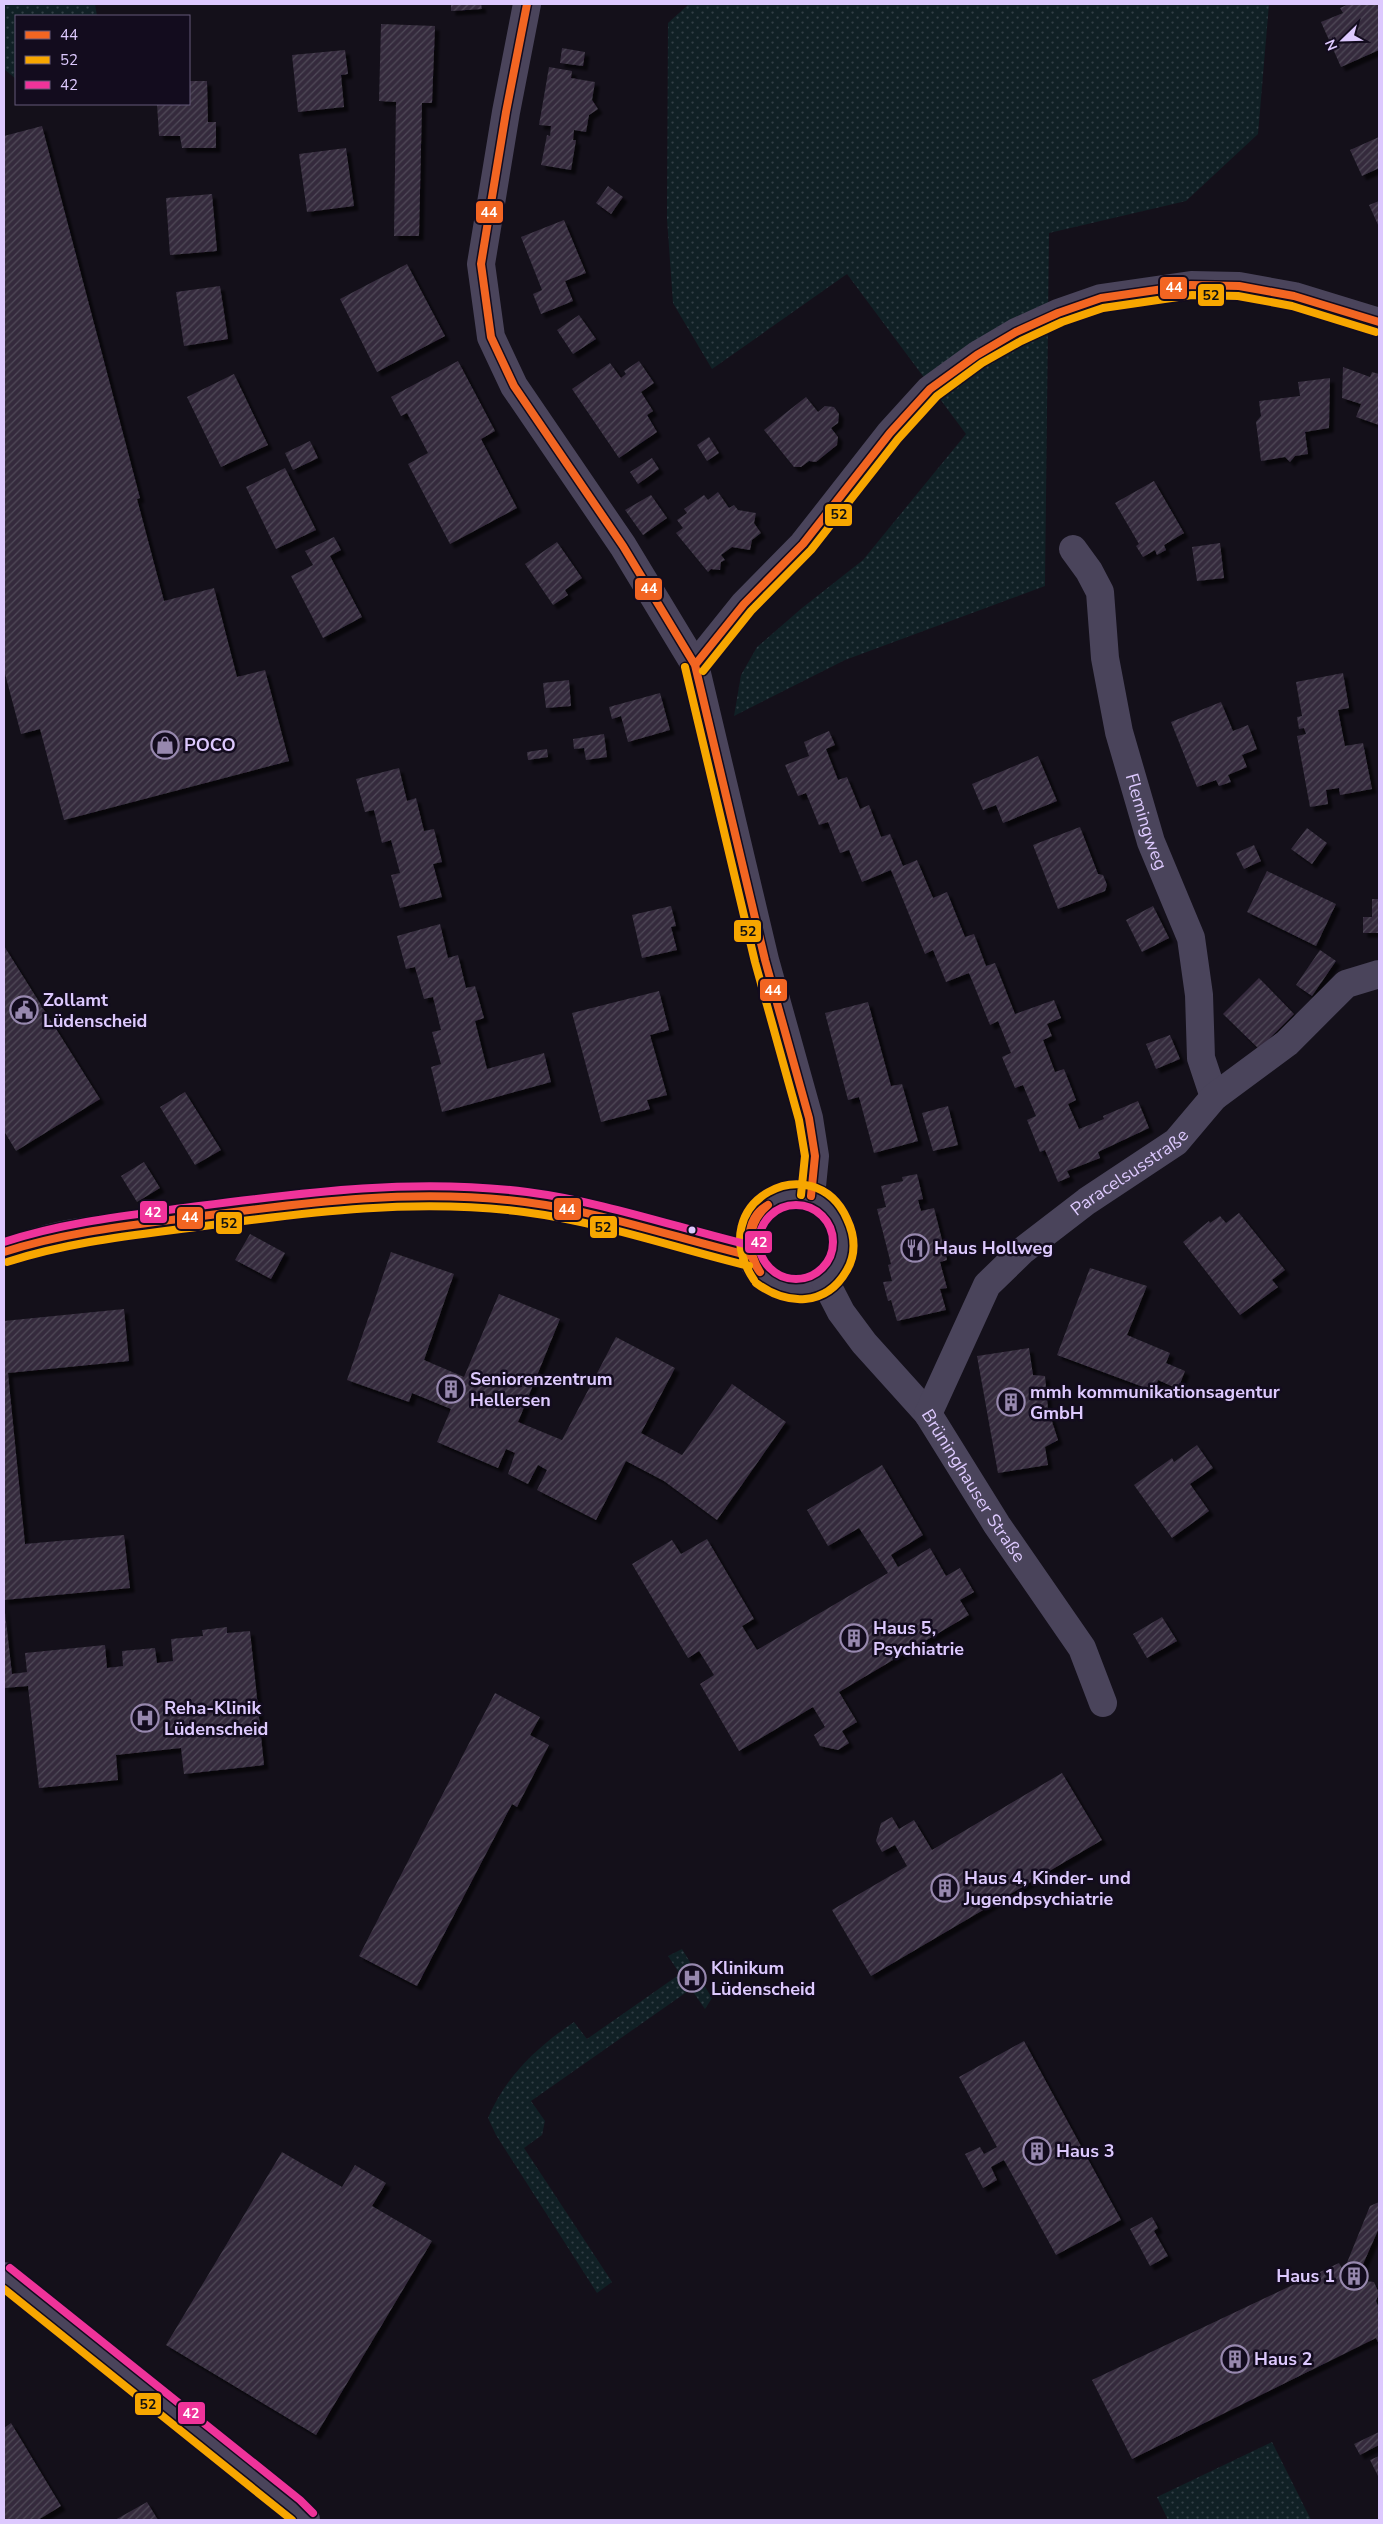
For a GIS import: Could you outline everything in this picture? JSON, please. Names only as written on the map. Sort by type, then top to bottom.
[{"type":"street","points":[[527,4],[506,112],[481,264],[491,337],[514,386],[623,546],[695,665],[765,960],[809,1118],[815,1156],[812,1196]]},
{"type":"street","points":[[695,665],[744,604],[803,544],[890,433],[930,389],[977,355],[1016,332],[1058,312],[1101,298],[1191,285],[1239,286],[1294,296],[1379,322]]},
{"type":"street","name":"Flemingweg","points":[[1072,549],[1089,571],[1100,592],[1105,658],[1119,732],[1151,842],[1191,938],[1199,995],[1201,1058],[1214,1097]]},
{"type":"street","name":"Paracelsusstraße","points":[[928,1414],[987,1285],[1022,1251],[1087,1201],[1176,1142],[1214,1097],[1287,1043],[1346,984],[1379,974]]},
{"type":"street","points":[[4,1252],[62,1235],[271,1206],[358,1198],[426,1195],[525,1202],[601,1217],[692,1243],[751,1256]]},
{"type":"street","points":[[783,1196],[812,1196],[830,1209],[838,1220],[843,1232],[841,1259],[834,1271],[825,1280],[804,1290],[781,1288],[762,1275],[751,1256],[750,1230],[762,1209],[783,1196]]},
{"type":"street","name":"Brüninghauser Straße","points":[[825,1280],[841,1312],[864,1343],[928,1414],[997,1524],[1082,1648],[1104,1703]]},
{"type":"street","points":[[4,2276],[294,2508],[306,2520]]},
{"type":"shaded area","points":[[4,4],[95,4],[97,15],[15,15],[15,78],[4,69]]},
{"type":"shaded area","points":[[689,4],[1269,4],[1258,134],[1186,201],[1049,233],[1045,586],[845,660],[734,716],[741,675],[757,647],[802,608],[863,560],[966,434],[847,274],[712,369],[673,303],[667,219],[668,23]]},
{"type":"shaded area","points":[[682,1949],[712,1998],[705,2009],[691,1989],[531,2101],[545,2121],[542,2135],[524,2148],[612,2282],[597,2293],[496,2135],[488,2118],[495,2103],[513,2076],[535,2052],[574,2022],[587,2039],[680,1974],[668,1956]]},
{"type":"shaded area","points":[[1272,2442],[1311,2520],[1168,2520],[1157,2497]]},
{"type":"building","points":[[451,4],[481,4],[482,9],[451,11]]},
{"type":"building","points":[[1349,4],[1378,4],[1379,50],[1341,67],[1321,22],[1343,13],[1340,8]]},
{"type":"building","points":[[381,24],[435,26],[432,103],[422,103],[419,236],[394,236],[396,102],[379,101]]},
{"type":"building","points":[[562,48],[585,52],[583,66],[560,63]]},
{"type":"building","points":[[345,50],[348,74],[341,75],[344,107],[298,112],[292,55]]},
{"type":"building","points":[[549,67],[572,71],[571,78],[595,82],[592,100],[598,109],[589,115],[586,132],[574,130],[573,140],[576,140],[571,170],[541,165],[547,135],[550,136],[551,126],[539,125]]},
{"type":"building","points":[[190,81],[207,81],[208,122],[216,122],[216,148],[182,148],[180,136],[159,136],[157,105],[190,105]]},
{"type":"building","points":[[42,126],[140,498],[137,499],[164,601],[214,588],[237,677],[265,670],[289,761],[64,820],[40,729],[21,734],[4,670],[4,136]]},
{"type":"building","points":[[1379,137],[1379,168],[1362,176],[1350,150]]},
{"type":"building","points":[[346,148],[354,206],[307,212],[299,154]]},
{"type":"building","points":[[608,186],[623,197],[611,214],[596,203]]},
{"type":"building","points":[[212,194],[217,251],[170,255],[166,198]]},
{"type":"building","points":[[1379,201],[1379,227],[1369,205]]},
{"type":"building","points":[[564,220],[586,273],[565,281],[573,301],[541,314],[533,294],[542,290],[521,237]]},
{"type":"building","points":[[407,264],[445,336],[377,372],[340,299]]},
{"type":"building","points":[[220,286],[228,339],[184,346],[176,292]]},
{"type":"building","points":[[579,315],[596,339],[573,354],[557,330]]},
{"type":"building","points":[[458,361],[495,431],[481,439],[517,508],[450,544],[408,464],[428,453],[407,413],[401,416],[391,397]]},
{"type":"building","points":[[639,361],[654,383],[641,392],[653,411],[647,415],[657,432],[619,458],[572,389],[610,363],[621,378],[626,374],[624,371]]},
{"type":"building","points":[[1343,367],[1370,377],[1372,372],[1379,374],[1379,425],[1356,417],[1361,404],[1342,398]]},
{"type":"building","points":[[234,374],[268,445],[221,467],[187,397]]},
{"type":"building","points":[[1330,378],[1329,428],[1305,432],[1308,454],[1295,456],[1290,462],[1285,457],[1261,461],[1256,422],[1261,416],[1259,401],[1300,396],[1298,382]]},
{"type":"building","points":[[806,397],[818,412],[825,406],[834,407],[839,414],[838,423],[831,428],[838,437],[837,445],[816,462],[809,461],[801,467],[794,467],[764,430]]},
{"type":"building","points":[[709,437],[719,453],[707,461],[697,445]]},
{"type":"building","points":[[310,441],[318,458],[293,470],[285,453]]},
{"type":"building","points":[[652,458],[659,469],[638,484],[630,472]]},
{"type":"building","points":[[285,468],[316,530],[276,549],[246,487]]},
{"type":"building","points":[[1154,481],[1184,533],[1164,545],[1166,550],[1157,555],[1155,550],[1143,557],[1136,546],[1139,544],[1115,503]]},
{"type":"building","points":[[718,492],[729,508],[734,505],[738,510],[756,513],[754,523],[761,533],[752,540],[750,550],[732,547],[721,555],[725,560],[721,562],[720,570],[711,569],[708,572],[676,533],[683,528],[677,520],[687,513],[684,509],[704,495],[708,500]]},
{"type":"building","points":[[651,495],[667,518],[643,535],[625,510]]},
{"type":"building","points":[[334,537],[341,550],[330,556],[362,617],[323,638],[291,576],[313,565],[305,551]]},
{"type":"building","points":[[557,542],[582,578],[565,590],[568,595],[553,605],[525,564]]},
{"type":"building","points":[[1220,543],[1224,578],[1197,581],[1192,547]]},
{"type":"building","points":[[1343,673],[1349,708],[1338,710],[1345,746],[1363,743],[1372,789],[1340,795],[1339,788],[1326,790],[1328,804],[1310,807],[1297,736],[1306,734],[1304,728],[1299,729],[1297,717],[1302,716],[1296,682]]},
{"type":"building","points":[[569,680],[571,706],[546,708],[543,683]]},
{"type":"building","points":[[660,693],[670,730],[628,742],[621,716],[612,719],[609,707]]},
{"type":"building","points":[[1221,702],[1233,731],[1248,725],[1257,749],[1242,755],[1247,767],[1228,775],[1231,782],[1219,786],[1216,780],[1197,787],[1171,722]]},
{"type":"building","points":[[829,731],[835,745],[826,749],[838,780],[847,777],[860,809],[869,805],[881,837],[890,834],[903,866],[917,860],[933,898],[947,892],[965,937],[974,934],[986,966],[995,963],[1015,1014],[1054,1000],[1061,1018],[1047,1024],[1052,1036],[1043,1040],[1055,1072],[1064,1069],[1076,1100],[1068,1104],[1079,1129],[1104,1119],[1103,1116],[1138,1101],[1149,1128],[1098,1152],[1100,1158],[1067,1171],[1070,1177],[1058,1182],[1045,1150],[1040,1152],[1027,1120],[1036,1116],[1023,1085],[1015,1088],[1002,1057],[1011,1053],[998,1021],[990,1025],[969,973],[946,982],[933,950],[925,954],[891,870],[862,882],[849,850],[840,853],[828,822],[819,825],[806,793],[798,796],[785,765],[809,756],[804,742]]},
{"type":"building","points":[[604,734],[607,757],[586,760],[584,748],[574,749],[573,739]]},
{"type":"building","points":[[547,749],[548,757],[528,760],[527,752]]},
{"type":"building","points":[[1038,756],[1057,801],[1003,823],[996,805],[983,810],[972,784]]},
{"type":"building","points":[[399,768],[407,801],[416,798],[424,831],[434,829],[442,862],[433,864],[442,897],[400,908],[391,875],[400,873],[391,840],[382,843],[374,810],[365,812],[356,779]]},
{"type":"building","points":[[1080,827],[1098,874],[1103,875],[1107,885],[1105,891],[1058,909],[1033,845]]},
{"type":"building","points":[[1307,828],[1327,843],[1312,864],[1291,849]]},
{"type":"building","points":[[1254,845],[1261,861],[1244,869],[1236,853]]},
{"type":"building","points":[[1267,871],[1336,904],[1316,946],[1247,912]]},
{"type":"building","points":[[1372,899],[1379,899],[1379,933],[1363,933],[1363,917],[1372,917]]},
{"type":"building","points":[[671,906],[676,926],[671,927],[677,950],[642,958],[632,915]]},
{"type":"building","points":[[1153,906],[1169,938],[1142,952],[1126,920]]},
{"type":"building","points":[[440,924],[448,958],[458,955],[466,988],[475,986],[484,1018],[475,1021],[487,1069],[544,1053],[551,1082],[442,1112],[431,1067],[441,1064],[432,1032],[441,1030],[433,997],[424,999],[415,967],[406,969],[397,936]]},
{"type":"building","name":"Zollamt Lüdenscheid","points":[[4,946],[100,1099],[16,1151],[4,1131]]},
{"type":"building","points":[[1320,950],[1336,961],[1312,996],[1296,985]]},
{"type":"building","points":[[1259,978],[1294,1014],[1259,1049],[1223,1014]]},
{"type":"building","points":[[659,991],[669,1030],[650,1035],[667,1095],[647,1100],[650,1109],[601,1122],[572,1013]]},
{"type":"building","points":[[868,1002],[891,1086],[902,1084],[918,1141],[874,1153],[859,1097],[848,1100],[825,1013]]},
{"type":"building","points":[[1170,1035],[1180,1059],[1156,1069],[1146,1044]]},
{"type":"building","points":[[185,1092],[221,1150],[195,1165],[160,1107]]},
{"type":"building","points":[[948,1106],[958,1145],[933,1151],[922,1113]]},
{"type":"building","points":[[144,1162],[160,1188],[137,1202],[121,1176]]},
{"type":"building","name":"Haus Hollweg","points":[[917,1174],[923,1199],[918,1200],[921,1211],[934,1208],[947,1260],[940,1262],[947,1288],[940,1289],[946,1310],[897,1321],[891,1300],[888,1301],[883,1282],[892,1281],[888,1265],[891,1264],[877,1209],[886,1207],[881,1186],[903,1181],[902,1177]]},
{"type":"building","points":[[1239,1213],[1285,1270],[1272,1280],[1278,1287],[1240,1315],[1183,1242],[1209,1221],[1210,1223],[1220,1216],[1226,1223]]},
{"type":"building","points":[[250,1234],[285,1253],[271,1279],[235,1260]]},
{"type":"building","name":"Seniorenzentrum Hellersen","points":[[391,1252],[454,1274],[424,1360],[464,1377],[499,1294],[560,1319],[518,1422],[562,1440],[616,1337],[675,1368],[641,1433],[682,1455],[732,1384],[786,1422],[717,1520],[664,1481],[626,1461],[596,1520],[537,1490],[547,1470],[538,1465],[528,1484],[508,1474],[515,1453],[506,1449],[498,1468],[437,1442],[451,1409],[412,1393],[409,1402],[347,1380]]},
{"type":"building","points":[[1090,1268],[1147,1286],[1127,1335],[1170,1353],[1166,1363],[1185,1371],[1178,1389],[1158,1380],[1154,1391],[1057,1355]]},
{"type":"building","points":[[124,1309],[129,1361],[8,1373],[25,1544],[124,1535],[130,1588],[4,1600],[4,1321]]},
{"type":"building","name":"mmh kommunikationsagentur GmbH","points":[[1029,1348],[1033,1375],[1045,1376],[1048,1409],[1058,1440],[1045,1447],[1048,1465],[998,1473],[977,1356]]},
{"type":"building","points":[[1197,1445],[1213,1468],[1190,1484],[1209,1511],[1172,1538],[1134,1485],[1172,1458],[1174,1462]]},
{"type":"building","name":"Haus 5, Psychiatrie","points":[[882,1465],[923,1535],[891,1555],[898,1567],[930,1548],[946,1576],[960,1568],[974,1592],[960,1600],[969,1615],[839,1692],[857,1722],[842,1731],[849,1743],[838,1750],[820,1746],[814,1735],[825,1727],[813,1707],[739,1751],[700,1684],[714,1675],[699,1651],[688,1658],[632,1564],[672,1540],[681,1554],[707,1539],[754,1619],[742,1626],[757,1650],[888,1573],[859,1528],[828,1546],[807,1510]]},
{"type":"building","name":"Reha-Klinik Lüdenscheid","points":[[4,1604],[12,1674],[27,1672],[25,1653],[105,1645],[107,1668],[123,1666],[122,1651],[155,1648],[157,1663],[173,1661],[171,1639],[203,1636],[202,1630],[227,1627],[227,1633],[250,1631],[264,1765],[184,1774],[181,1748],[116,1755],[118,1780],[39,1788],[28,1686],[4,1688]]},
{"type":"building","points":[[1162,1617],[1177,1641],[1147,1658],[1133,1634]]},
{"type":"building","points":[[495,1693],[540,1717],[530,1735],[549,1745],[517,1807],[512,1804],[417,1986],[359,1956]]},
{"type":"building","name":"Haus 4, Kinder- und Jugendpsychiatrie","points":[[1062,1773],[1102,1840],[871,1976],[832,1910],[907,1866],[895,1845],[882,1852],[876,1841],[881,1823],[892,1817],[899,1829],[914,1820],[932,1850]]},
{"type":"building","name":"Haus 3","points":[[1024,2041],[1121,2220],[1056,2255],[1004,2160],[991,2167],[997,2180],[983,2188],[965,2154],[980,2147],[984,2154],[997,2147],[959,2077]]},
{"type":"building","points":[[282,2152],[342,2187],[355,2165],[386,2183],[372,2206],[432,2241],[316,2435],[166,2345]]},
{"type":"building","name":"Haus 2","points":[[1379,2202],[1379,2228],[1360,2271],[1365,2281],[1374,2282],[1379,2293],[1376,2301],[1379,2308],[1379,2344],[1376,2338],[1132,2459],[1092,2380],[1339,2263],[1354,2291],[1344,2270],[1370,2206]]},
{"type":"building","points":[[1152,2217],[1158,2228],[1154,2231],[1168,2256],[1150,2266],[1130,2229]]},
{"type":"building","points":[[11,2423],[61,2506],[38,2520],[4,2520],[4,2428]]},
{"type":"building","points":[[1379,2432],[1379,2445],[1360,2455],[1354,2444]]},
{"type":"building","points":[[1379,2456],[1379,2478],[1370,2460]]},
{"type":"building","points":[[147,2502],[158,2520],[115,2520]]},
{"type":"transit line","name":"44","points":[[527,4],[506,112],[481,264],[491,337],[514,386],[623,546],[695,665],[765,960],[809,1118],[815,1156],[811,1196]]},
{"type":"transit line","name":"44","points":[[695,665],[744,604],[803,544],[890,433],[930,389],[977,355],[1016,332],[1058,313],[1101,298],[1191,285],[1239,286],[1294,296],[1379,322]]},
{"type":"transit line","name":"52","points":[[703,671],[751,611],[811,550],[898,439],[937,396],[982,363],[1021,341],[1062,322],[1103,308],[1192,295],[1238,296],[1292,306],[1376,332]]},
{"type":"transit line","name":"52","points":[[685,667],[755,962],[799,1120],[805,1156],[801,1195]]},
{"type":"transit line","name":"52","points":[[754,1280],[741,1252],[742,1227],[751,1206],[768,1192],[789,1185],[811,1186],[831,1197],[847,1219],[853,1238],[850,1264],[838,1282],[828,1291],[805,1299],[780,1296],[756,1283]]},
{"type":"transit line","name":"42","points":[[4,1242],[76,1224],[150,1212],[363,1188],[445,1186],[486,1188],[556,1196],[753,1246]]},
{"type":"transit line","name":"44","points":[[4,1252],[78,1234],[242,1211],[363,1198],[444,1196],[485,1198],[554,1206],[751,1256]]},
{"type":"transit line","name":"44","points":[[760,1272],[752,1255],[749,1236],[755,1218],[768,1205]]},
{"type":"transit line","name":"44","points":[[760,1272],[752,1254],[751,1237],[756,1220],[768,1205]]},
{"type":"transit line","name":"42","points":[[789,1205],[803,1205],[817,1211],[827,1221],[833,1235],[833,1242],[831,1256],[817,1273],[803,1279],[789,1279],[775,1273],[765,1263],[759,1249],[759,1235],[765,1221],[775,1211],[789,1205]]},
{"type":"transit line","name":"52","points":[[7,1262],[80,1244],[244,1221],[364,1208],[444,1206],[484,1208],[553,1216],[749,1266]]},
{"type":"transit line","name":"42","points":[[10,2268],[300,2500],[313,2513]]},
{"type":"transit line","name":"52","points":[[4,2289],[292,2520]]},
{"type":"place","name":"POCO","points":[[165,745]]},
{"type":"place","name":"Zollamt Lüdenscheid","points":[[24,1010]]},
{"type":"place","name":"Haus Hollweg","points":[[915,1248]]},
{"type":"place","name":"Seniorenzentrum Hellersen","points":[[451,1389]]},
{"type":"place","name":"mmh kommunikationsagentur GmbH","points":[[1011,1402]]},
{"type":"place","name":"Haus 5, Psychiatrie","points":[[854,1638]]},
{"type":"place","name":"Reha-Klinik Lüdenscheid","points":[[145,1718]]},
{"type":"place","name":"Haus 4, Kinder- und Jugendpsychiatrie","points":[[945,1888]]},
{"type":"place","name":"Klinikum Lüdenscheid","points":[[692,1978]]},
{"type":"place","name":"Haus 3","points":[[1037,2151]]},
{"type":"place","name":"Haus 1","points":[[1354,2276]]},
{"type":"place","name":"Haus 2","points":[[1235,2359]]}]
